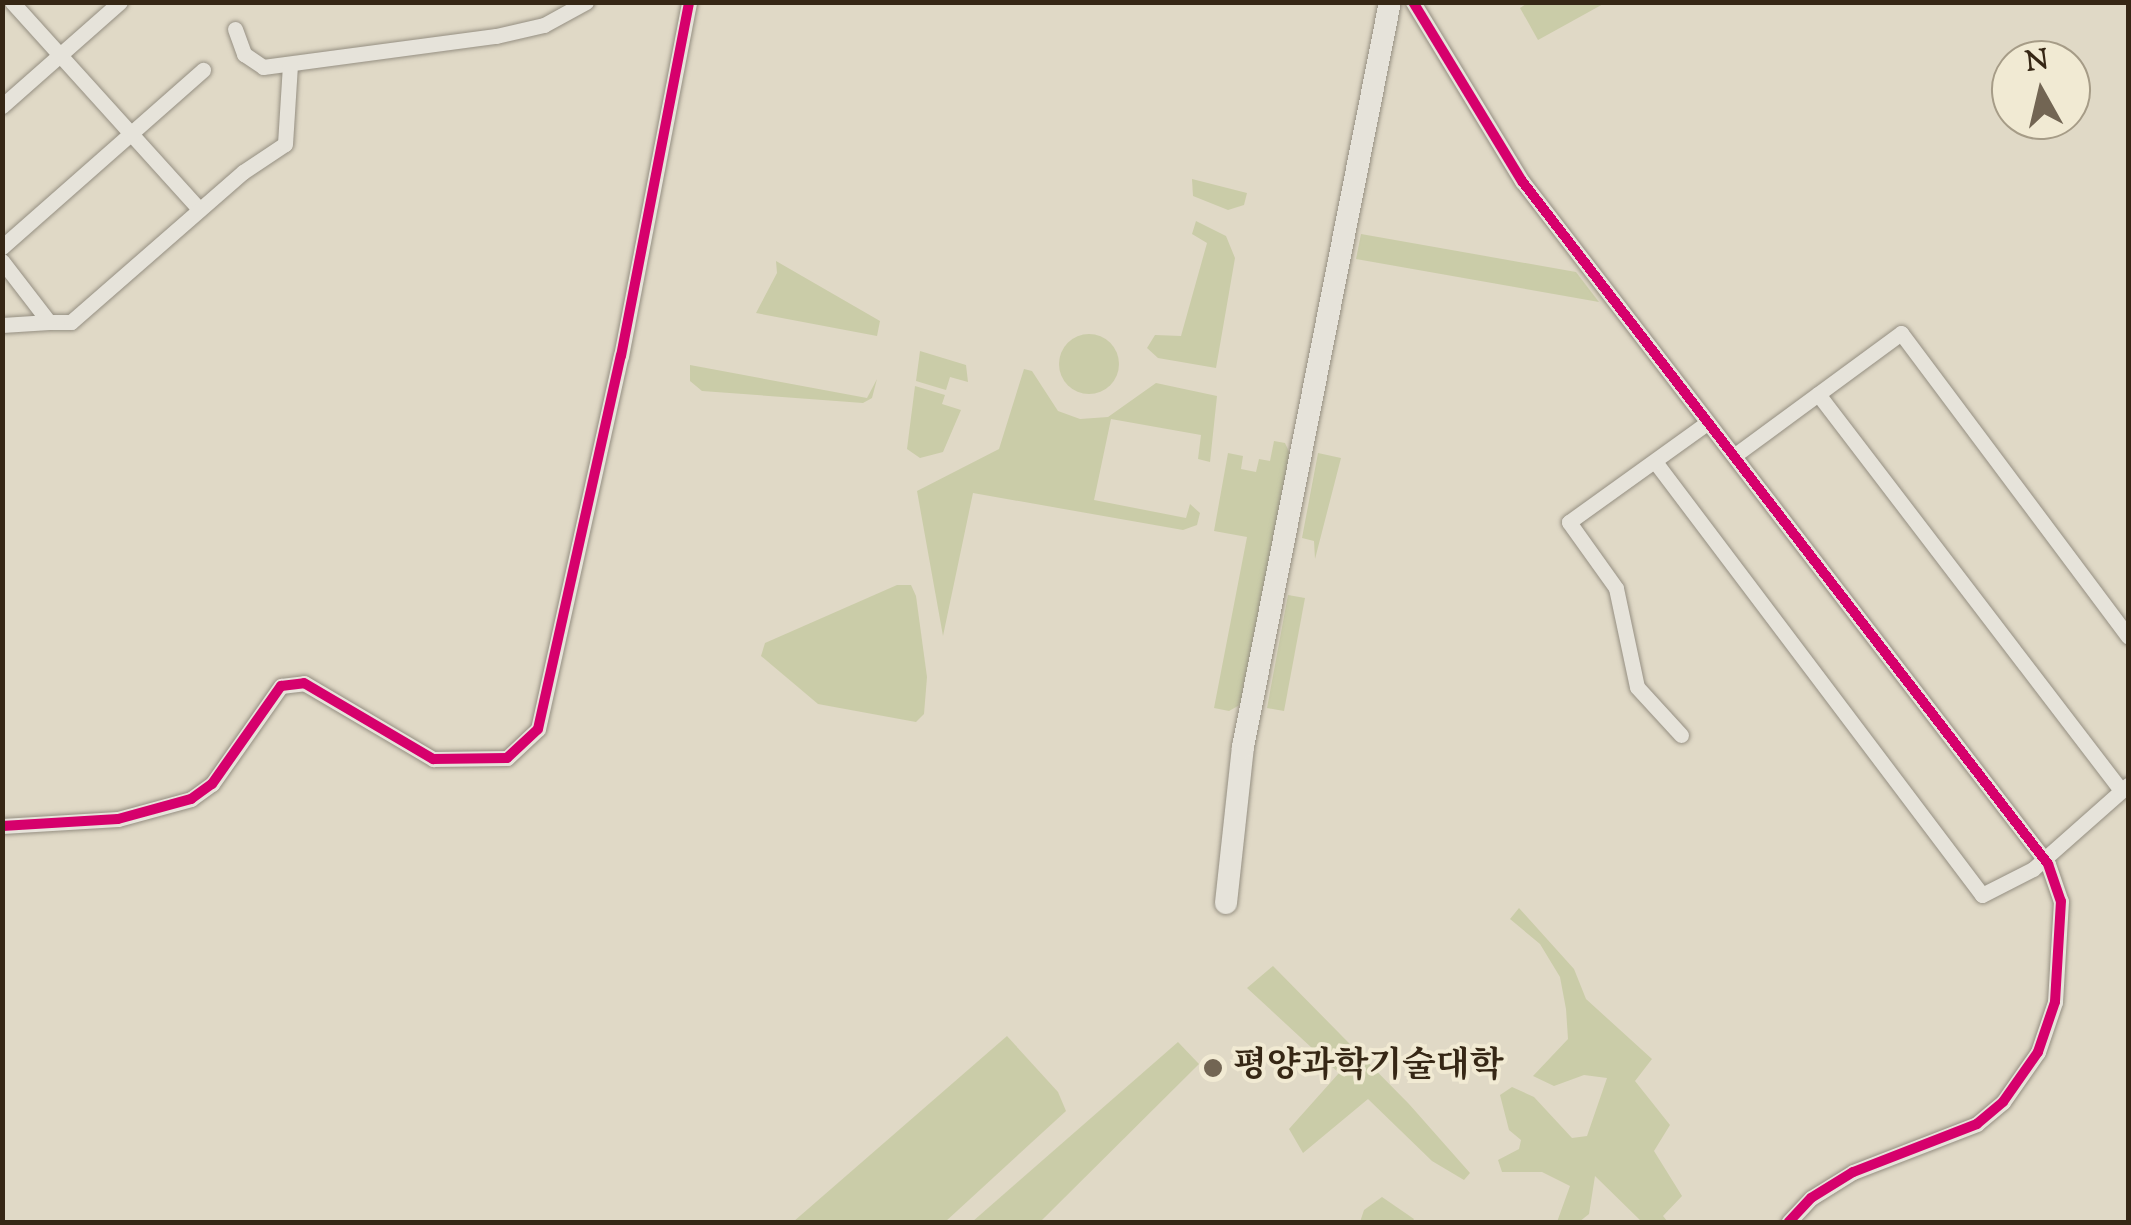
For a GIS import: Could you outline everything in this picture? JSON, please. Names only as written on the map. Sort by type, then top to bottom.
[{"type":"street","points":[[12,2],[199,209]]},
{"type":"street","points":[[2,106],[120,2]]},
{"type":"street","points":[[235,29],[244,54],[263,68],[496,36],[544,26],[586,2]]},
{"type":"street","points":[[2,826],[118,819],[191,799],[212,784],[281,686],[304,683],[433,759],[480,763],[507,758],[538,729],[621,356],[689,2]]},
{"type":"street","points":[[1226,903],[1243,747],[1390,2]]},
{"type":"street","points":[[1414,2],[1522,181],[2043,858],[2061,900],[2062,944],[2055,1002],[2038,1052],[2002,1102],[1977,1124],[1852,1172],[1811,1198],[1789,1222]]},
{"type":"street","points":[[2,325],[71,322],[199,209],[285,144],[290,65]]},
{"type":"street","points":[[2,246],[203,70]]},
{"type":"street","points":[[2,261],[49,322]]},
{"type":"street","points":[[1735,454],[1900,333],[2128,636]]},
{"type":"street","points":[[1656,463],[1982,894],[2013,884],[2125,788],[1818,394]]},
{"type":"street","points":[[1681,735],[1637,687],[1616,588],[1569,522],[1656,463],[1707,422]]},
{"type":"green space","points":[[1529,2],[1605,3],[1538,40],[1520,8]]},
{"type":"green space","points":[[1192,179],[1247,193],[1244,205],[1228,210],[1193,196]]},
{"type":"green space","points":[[1196,221],[1226,236],[1235,258],[1216,368],[1158,358],[1147,348],[1155,335],[1181,336],[1207,243],[1192,234]]},
{"type":"green space","points":[[1361,234],[1576,272],[1599,302],[1356,259]]},
{"type":"green space","points":[[776,261],[880,321],[877,336],[756,313],[777,273]]},
{"type":"green space","points":[[1089,334],[1110,343],[1119,364],[1110,385],[1089,394],[1068,385],[1059,364],[1068,343]]},
{"type":"green space","points":[[920,351],[966,365],[968,382],[950,377],[946,390],[916,381]]},
{"type":"green space","points":[[690,365],[867,398],[877,379],[872,398],[863,403],[702,391],[690,381]]},
{"type":"green space","points":[[1024,369],[1032,371],[1058,411],[1080,419],[1108,417],[1156,383],[1217,396],[1210,462],[1198,459],[1201,435],[1111,419],[1094,500],[1186,518],[1190,504],[1200,513],[1197,525],[1183,530],[973,493],[943,636],[917,491],[999,449]]},
{"type":"green space","points":[[915,386],[945,395],[942,404],[961,410],[943,452],[920,458],[907,449]]},
{"type":"green space","points":[[1274,441],[1285,443],[1291,456],[1245,702],[1229,711],[1214,708],[1247,537],[1214,531],[1228,453],[1243,456],[1241,469],[1256,472],[1259,459],[1270,461]]},
{"type":"green space","points":[[1318,453],[1341,458],[1315,559],[1314,541],[1302,538]]},
{"type":"green space","points":[[897,585],[911,585],[916,596],[927,677],[924,714],[916,722],[818,704],[761,656],[765,643]]},
{"type":"green space","points":[[1288,595],[1305,598],[1284,711],[1267,708]]},
{"type":"green space","points":[[1519,908],[1574,969],[1586,999],[1652,1059],[1635,1081],[1670,1125],[1654,1151],[1682,1196],[1663,1216],[1668,1222],[1642,1222],[1595,1176],[1589,1214],[1579,1222],[1557,1222],[1570,1186],[1542,1172],[1502,1172],[1498,1160],[1519,1149],[1521,1140],[1509,1130],[1500,1095],[1512,1087],[1534,1097],[1572,1138],[1587,1136],[1607,1078],[1584,1075],[1554,1086],[1533,1076],[1568,1039],[1566,1009],[1560,977],[1540,944],[1510,919]]},
{"type":"green space","points":[[1273,966],[1409,1104],[1470,1173],[1464,1180],[1432,1161],[1368,1099],[1303,1153],[1289,1129],[1339,1073],[1247,988]]},
{"type":"green space","points":[[1007,1036],[1058,1092],[1066,1111],[945,1222],[793,1222]]},
{"type":"green space","points":[[1178,1042],[1199,1064],[1040,1222],[972,1222]]},
{"type":"green space","points":[[1382,1197],[1414,1219],[1412,1222],[1360,1222],[1364,1210]]},
{"type":"cycle path","points":[[2,826],[118,819],[191,799],[212,784],[281,686],[304,683],[433,759],[507,758],[538,729],[621,356],[689,2]]},
{"type":"cycle path","points":[[1413,2],[1522,181],[2048,864],[2061,901],[2055,1002],[2038,1052],[2003,1102],[1977,1124],[1853,1172],[1811,1198],[1789,1222]]},
{"type":"place","name":"평양과학기술대학","points":[[1213,1068]]}]
